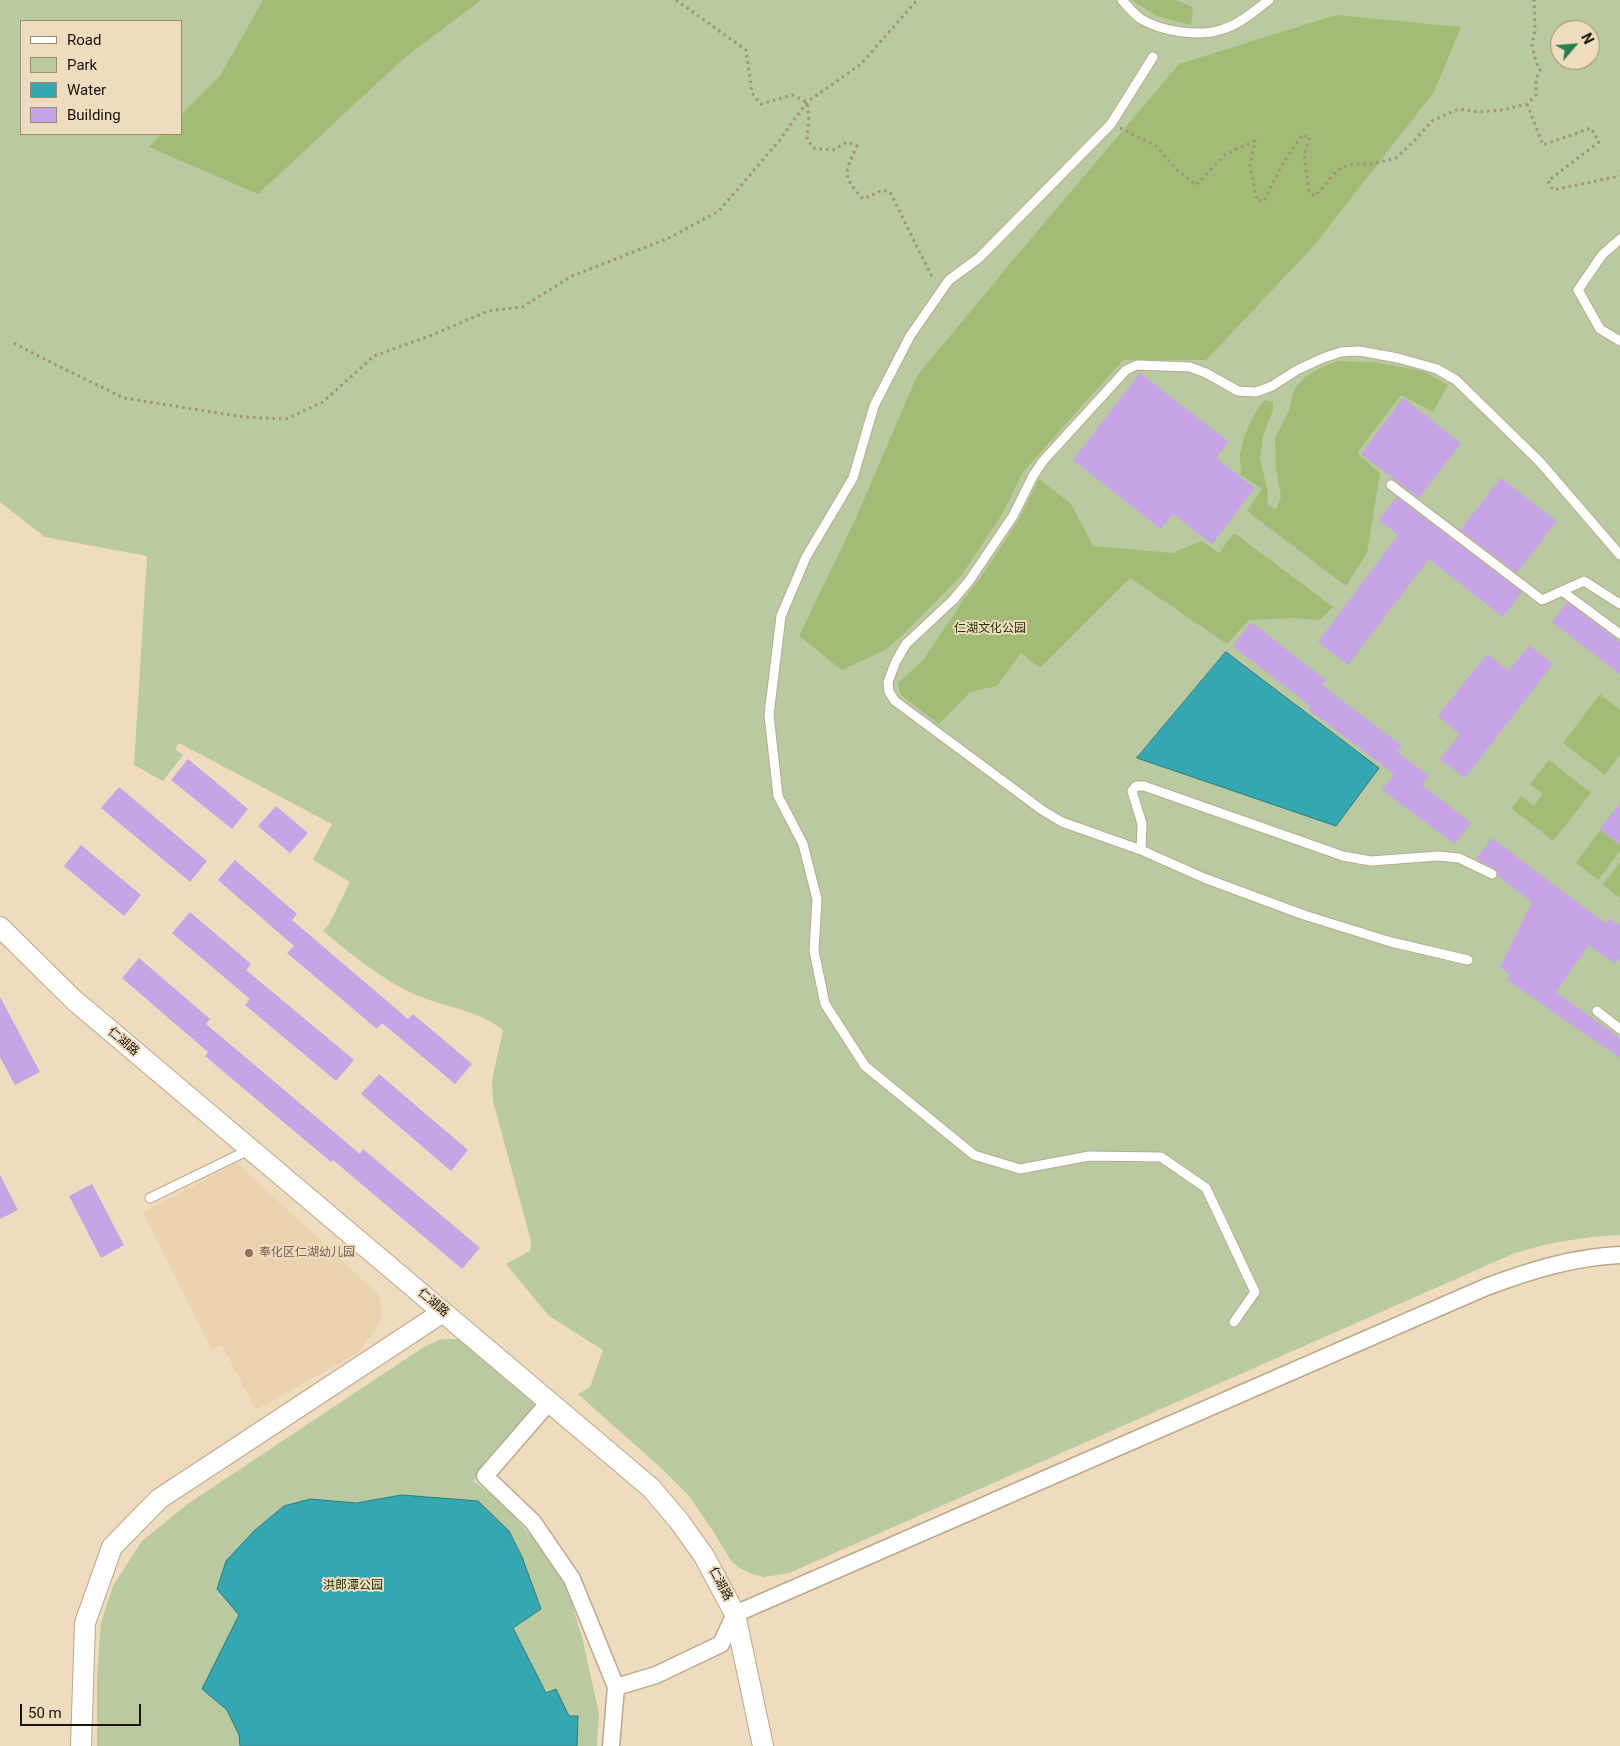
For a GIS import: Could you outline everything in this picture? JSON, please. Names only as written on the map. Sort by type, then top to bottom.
[{"type":"street","name":"仁湖路","points":[[0,928],[74,1000],[636,1474],[665,1504],[704,1556],[716,1575],[735,1614],[763,1746]]},
{"type":"street","points":[[616,1687],[656,1675],[721,1644],[735,1614],[1486,1287],[1528,1272],[1572,1261],[1620,1255]]},
{"type":"street","points":[[82,1746],[85,1623],[112,1547],[159,1499],[444,1312]]},
{"type":"street","points":[[550,1401],[485,1476],[534,1522],[572,1579],[616,1687],[610,1746]]},
{"type":"lane","points":[[1122,0],[1134,13],[1150,23],[1169,29],[1198,34],[1220,31],[1239,22],[1268,0]]},
{"type":"lane","points":[[1153,57],[1111,124],[979,258],[949,280],[910,336],[874,406],[853,478],[806,557],[781,616],[769,715],[778,796],[803,844],[818,899],[814,951],[825,1004],[865,1066],[974,1155],[1020,1169],[1090,1156],[1161,1157],[1206,1188],[1255,1292],[1234,1322]]},
{"type":"lane","points":[[1620,239],[1602,255],[1578,290],[1600,329],[1620,341]]},
{"type":"lane","points":[[1468,960],[1391,942],[1304,915],[1204,878],[1141,850],[1062,822],[1042,810],[895,701],[889,692],[888,682],[896,661],[906,644],[953,600],[970,581],[1013,516],[1032,476],[1126,370],[1137,365],[1190,366],[1238,391],[1256,392],[1272,386],[1297,370],[1340,352],[1359,351],[1398,358],[1437,369],[1456,380],[1540,462],[1620,555]]},
{"type":"lane","points":[[1391,485],[1542,600],[1584,581],[1620,604]]},
{"type":"lane","points":[[1562,591],[1620,634]]},
{"type":"lane","points":[[1141,850],[1142,824],[1132,792],[1136,786],[1144,786],[1343,856],[1371,861],[1438,856],[1459,858],[1492,874]]},
{"type":"lane","points":[[1597,1010],[1620,1029]]},
{"type":"lane","points":[[150,1198],[251,1149]]},
{"type":"path","points":[[676,0],[746,50],[752,94],[761,104],[792,95],[807,102]]},
{"type":"path","points":[[14,343],[124,398],[244,417],[286,419],[324,402],[374,356],[432,335],[488,311],[522,307],[572,276],[669,238],[719,211],[779,141],[807,102],[861,64],[917,0]]},
{"type":"path","points":[[1111,124],[1156,146],[1177,170],[1196,185],[1226,154],[1255,141],[1250,166],[1257,201],[1264,201],[1283,162],[1302,135],[1310,137],[1304,155],[1310,191],[1314,196],[1341,168],[1353,164],[1372,164],[1396,158],[1432,122],[1458,109],[1479,112],[1503,110],[1527,104],[1536,95],[1536,79],[1540,70],[1532,46],[1535,29],[1534,0]]},
{"type":"path","points":[[807,102],[809,121],[807,138],[813,148],[833,150],[847,142],[857,146],[846,167],[850,185],[863,199],[883,190],[890,192],[931,275],[944,287]]},
{"type":"path","points":[[1527,104],[1543,145],[1591,128],[1599,142],[1548,181],[1553,190],[1620,176]]},
{"type":"shaded area","name":"奉化区仁湖幼儿园","points":[[237,1163],[378,1294],[383,1315],[359,1352],[256,1410],[222,1345],[212,1350],[143,1212]]},
{"type":"green space","name":"仁湖文化公园","points":[[0,0],[1620,0],[1620,1235],[1567,1241],[1515,1253],[789,1573],[764,1577],[741,1569],[732,1562],[689,1496],[660,1467],[578,1394],[590,1387],[603,1350],[549,1316],[506,1264],[530,1251],[531,1241],[493,1101],[492,1080],[503,1030],[483,1018],[402,988],[367,966],[323,931],[329,924],[350,882],[313,860],[332,824],[179,743],[175,749],[183,755],[163,781],[134,765],[147,556],[45,537],[0,502]]},
{"type":"green space","points":[[263,0],[481,0],[402,60],[258,194],[149,147],[161,135],[182,135],[182,114],[220,76]]},
{"type":"green space","points":[[1132,0],[1176,0],[1193,7],[1191,25],[1157,16]]},
{"type":"green space","points":[[1336,15],[1461,27],[1434,92],[1312,248],[1206,360],[1123,360],[1023,472],[1003,513],[961,576],[903,635],[885,650],[842,670],[799,636],[856,518],[917,376],[1179,64]]},
{"type":"green space","points":[[1338,361],[1373,362],[1423,371],[1448,385],[1433,412],[1401,395],[1357,453],[1380,473],[1367,553],[1346,586],[1247,511],[1262,489],[1241,475],[1240,457],[1246,433],[1256,412],[1265,400],[1273,402],[1273,410],[1263,436],[1260,458],[1267,489],[1268,506],[1276,509],[1281,497],[1276,468],[1275,438],[1288,413],[1295,388],[1305,377]]},
{"type":"green space","points":[[1039,479],[1071,504],[1093,546],[1172,553],[1202,541],[1219,553],[1234,533],[1333,607],[1320,620],[1294,618],[1249,620],[1227,644],[1130,578],[1040,668],[1021,653],[997,686],[970,692],[939,724],[901,695],[898,683],[923,660],[981,577],[1020,518]]},
{"type":"green space","points":[[1600,694],[1620,710],[1620,755],[1605,775],[1563,743]]},
{"type":"green space","points":[[1549,760],[1591,793],[1553,841],[1511,808],[1521,796],[1534,806],[1543,794],[1530,784]]},
{"type":"green space","points":[[1600,830],[1620,845],[1620,851],[1598,880],[1576,863]]},
{"type":"green space","points":[[1620,862],[1620,898],[1603,885]]},
{"type":"green space","name":"洪郎潭公园","points":[[441,1339],[459,1339],[532,1400],[535,1409],[473,1481],[500,1501],[542,1548],[568,1590],[583,1641],[599,1714],[597,1746],[97,1746],[97,1676],[101,1623],[113,1586],[142,1541],[189,1503],[424,1347]]},
{"type":"water","points":[[1226,652],[1379,768],[1336,826],[1137,758]]},
{"type":"water","points":[[402,1495],[478,1501],[509,1531],[522,1557],[541,1609],[513,1628],[546,1693],[556,1689],[569,1716],[578,1716],[577,1746],[240,1746],[239,1735],[227,1710],[202,1689],[239,1615],[217,1589],[226,1561],[254,1531],[284,1506],[310,1499],[356,1503]]},
{"type":"building","points":[[1140,373],[1229,442],[1216,458],[1255,488],[1212,544],[1173,514],[1161,529],[1073,460]]},
{"type":"building","points":[[1403,398],[1461,443],[1419,498],[1361,454]]},
{"type":"building","points":[[1501,478],[1557,521],[1517,573],[1460,530]]},
{"type":"building","points":[[1397,497],[1522,592],[1503,617],[1429,559],[1348,665],[1318,642],[1398,535],[1379,520]]},
{"type":"building","points":[[1567,602],[1620,642],[1620,674],[1552,622]]},
{"type":"building","points":[[1251,622],[1326,680],[1322,685],[1402,746],[1397,752],[1429,776],[1422,785],[1471,823],[1455,844],[1382,790],[1394,774],[1308,709],[1310,706],[1233,646]]},
{"type":"building","points":[[1529,645],[1553,664],[1465,778],[1440,759],[1460,734],[1438,716],[1487,654],[1509,671]]},
{"type":"building","points":[[188,759],[248,809],[232,829],[171,780]]},
{"type":"building","points":[[119,787],[207,861],[190,882],[101,808]]},
{"type":"building","points":[[1620,803],[1620,844],[1600,829]]},
{"type":"building","points":[[276,806],[308,833],[290,853],[258,826]]},
{"type":"building","points":[[1492,838],[1606,924],[1610,918],[1620,926],[1620,957],[1615,964],[1589,945],[1556,992],[1620,1038],[1620,1058],[1507,980],[1510,975],[1500,967],[1532,902],[1498,876],[1495,869],[1476,859]]},
{"type":"building","points":[[81,845],[141,895],[124,916],[64,866]]},
{"type":"building","points":[[235,860],[297,914],[292,920],[408,1019],[413,1014],[472,1064],[455,1084],[382,1023],[377,1029],[287,953],[294,946],[218,880]]},
{"type":"building","points":[[190,912],[251,964],[246,970],[354,1060],[336,1081],[245,1005],[250,999],[172,933]]},
{"type":"building","points":[[139,958],[210,1019],[206,1024],[360,1154],[363,1149],[480,1248],[462,1269],[333,1160],[331,1162],[205,1056],[208,1052],[122,978]]},
{"type":"building","points":[[0,997],[40,1072],[15,1085],[0,1057]]},
{"type":"building","points":[[379,1074],[468,1150],[451,1171],[361,1094]]},
{"type":"building","points":[[0,1175],[18,1210],[0,1219]]},
{"type":"building","points":[[92,1184],[124,1245],[101,1258],[69,1196]]},
{"type":"place","name":"奉化区仁湖幼儿园","points":[[249,1253]]}]
